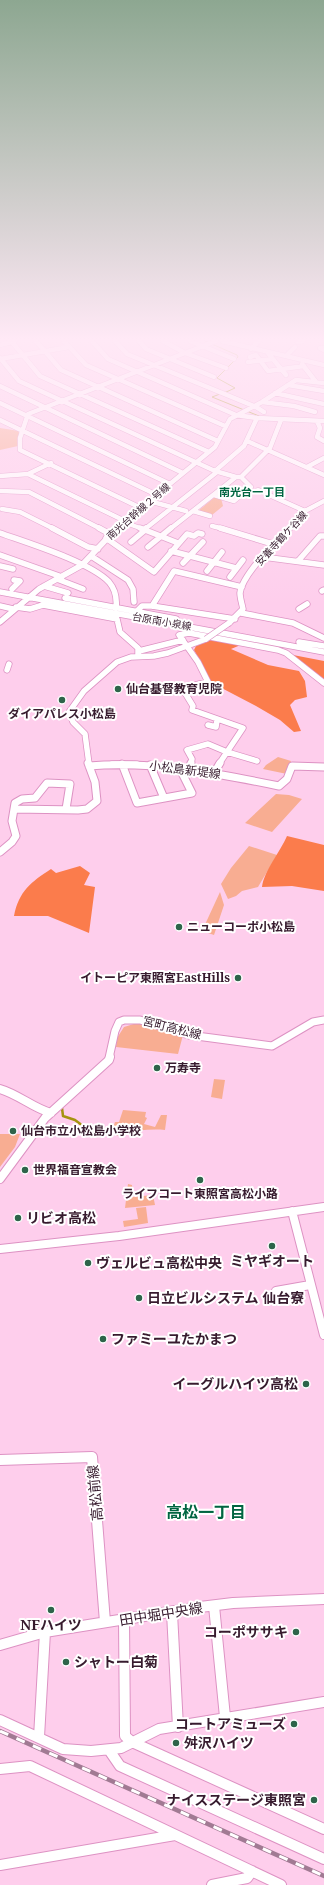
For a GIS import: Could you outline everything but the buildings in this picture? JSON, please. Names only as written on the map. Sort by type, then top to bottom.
[{"type":"street","points":[[54,429],[170,484]]},
{"type":"street","points":[[89,429],[183,473]]},
{"type":"street","points":[[123,429],[216,471],[239,477],[251,487],[234,501],[214,495]]},
{"type":"street","points":[[158,429],[209,452]]},
{"type":"street","points":[[192,429],[218,441]]},
{"type":"street","name":"南光台幹線２号線","points":[[0,622],[28,596],[82,565],[110,534],[209,452],[218,441],[224,429]]},
{"type":"street","points":[[131,542],[244,446],[252,429]]},
{"type":"street","points":[[148,547],[239,477],[269,450],[277,429]]},
{"type":"street","points":[[320,429],[317,437],[324,441]]},
{"type":"street","points":[[141,508],[51,463],[20,450],[20,438],[23,430],[157,495]]},
{"type":"street","points":[[247,441],[324,474]]},
{"type":"street","points":[[307,467],[324,458]]},
{"type":"street","points":[[0,476],[28,474],[51,463]]},
{"type":"street","points":[[28,474],[143,531],[178,543]]},
{"type":"street","points":[[0,492],[20,490],[29,492],[110,534]]},
{"type":"street","points":[[258,490],[305,511]]},
{"type":"street","points":[[150,501],[186,511]]},
{"type":"street","name":"安養寺鶴ケ谷線","points":[[242,587],[249,574],[263,557],[296,523],[305,511],[324,501]]},
{"type":"street","points":[[2,509],[20,512],[88,547],[98,549]]},
{"type":"street","points":[[193,511],[210,516]]},
{"type":"street","points":[[212,526],[274,544]]},
{"type":"street","points":[[0,533],[82,565],[102,575],[109,581],[114,590],[116,608]]},
{"type":"street","points":[[106,538],[154,572],[187,534],[194,536],[198,533],[202,534]]},
{"type":"street","points":[[298,561],[320,536],[324,536]]},
{"type":"street","points":[[183,563],[202,542]]},
{"type":"street","points":[[171,551],[236,568]]},
{"type":"street","points":[[207,571],[222,552]]},
{"type":"street","points":[[91,556],[128,580],[133,589],[134,602]]},
{"type":"street","points":[[1,557],[60,578],[83,589]]},
{"type":"street","points":[[263,557],[324,565]]},
{"type":"street","points":[[230,577],[243,560]]},
{"type":"street","points":[[0,566],[13,569]]},
{"type":"street","points":[[138,653],[152,656],[189,648],[206,638],[235,619],[241,613],[243,609],[240,597],[242,587],[174,571],[165,582],[152,606]]},
{"type":"street","points":[[12,589],[20,581],[14,580]]},
{"type":"street","points":[[159,580],[165,582]]},
{"type":"street","points":[[44,586],[52,590],[68,593]]},
{"type":"street","name":"台原南小泉線","points":[[0,588],[34,592],[116,608],[241,636],[324,646]]},
{"type":"street","name":"台原南小泉線","points":[[0,592],[324,652]]},
{"type":"street","points":[[299,609],[307,604]]},
{"type":"street","points":[[0,606],[30,609],[43,605],[117,619],[120,632],[135,645],[138,653]]},
{"type":"street","points":[[136,612],[142,606],[152,606],[235,619]]},
{"type":"street","points":[[98,616],[103,610]]},
{"type":"street","points":[[241,613],[293,623],[324,638]]},
{"type":"street","points":[[214,773],[243,728],[192,710],[193,706],[182,688],[208,682],[198,662],[179,635],[189,632],[241,636],[282,651],[324,683]]},
{"type":"street","points":[[14,809],[87,808],[97,801],[95,782],[86,760],[85,734],[73,722],[70,716],[70,710],[83,691],[114,663],[138,653],[183,640]]},
{"type":"street","points":[[208,725],[216,727],[217,720]]},
{"type":"street","points":[[189,770],[192,760],[187,750],[208,744],[227,752],[257,761]]},
{"type":"street","points":[[122,764],[136,803],[192,794],[180,769]]},
{"type":"street","name":"小松島新堤線","points":[[89,766],[122,764],[150,765],[214,773],[279,786],[286,778],[292,766],[324,767]]},
{"type":"street","points":[[150,765],[164,798]]},
{"type":"street","points":[[0,852],[12,842],[16,836],[12,821],[15,803],[22,799],[35,798],[47,783],[70,784],[66,809]]},
{"type":"street","name":"宮町高松線","points":[[0,1179],[34,1131],[50,1113],[109,1060],[118,1023],[124,1020],[140,1020],[189,1035],[272,1046],[279,1043],[302,1027],[313,1022],[324,1020]]},
{"type":"street","points":[[0,1089],[12,1092],[23,1101],[37,1109],[50,1113]]},
{"type":"street","points":[[0,1249],[119,1236],[324,1207]]},
{"type":"street","points":[[292,1211],[324,1335]]},
{"type":"street","points":[[276,1291],[310,1285]]},
{"type":"street","name":"高松前線","points":[[0,1460],[92,1457],[105,1622]]},
{"type":"street","name":"田中堀中央線","points":[[0,1645],[45,1632],[233,1603],[324,1599]]},
{"type":"street","points":[[214,1606],[225,1717]]},
{"type":"street","points":[[172,1613],[178,1727]]},
{"type":"street","points":[[124,1620],[125,1736],[132,1742],[324,1829]]},
{"type":"street","points":[[39,1737],[45,1632]]},
{"type":"street","points":[[0,1720],[63,1749],[91,1751],[109,1750],[121,1748],[159,1729],[324,1702]]},
{"type":"street","points":[[109,1750],[120,1766],[324,1858]]},
{"type":"street","points":[[0,1769],[30,1766],[281,1885]]},
{"type":"street","points":[[0,1865],[175,1835]]},
{"type":"street","points":[[212,1885],[247,1878],[252,1871]]},
{"type":"shaded area","points":[[0,429],[19,431],[18,446],[0,450]]},
{"type":"shaded area","points":[[215,497],[221,498],[223,506],[212,515],[198,511]]},
{"type":"shaded area","points":[[211,640],[243,644],[231,649],[268,665],[299,671],[305,681],[307,697],[295,700],[290,705],[301,731],[294,732],[280,720],[212,683],[194,650],[196,646]]},
{"type":"shaded area","points":[[293,655],[324,661],[324,681]]},
{"type":"shaded area","points":[[278,757],[291,761],[287,774],[263,769],[266,765]]},
{"type":"shaded area","points":[[276,794],[289,795],[302,799],[272,832],[245,823]]},
{"type":"shaded area","points":[[287,836],[324,845],[324,891],[292,886],[262,887],[269,868]]},
{"type":"shaded area","points":[[249,846],[277,855],[258,887],[242,891],[236,896],[228,899],[221,884],[231,868]]},
{"type":"shaded area","points":[[80,866],[90,873],[84,885],[95,887],[89,933],[48,916],[14,916],[19,900],[27,888],[37,878],[51,869],[56,873]]},
{"type":"shaded area","points":[[220,892],[224,905],[214,935],[202,931]]},
{"type":"shaded area","points":[[137,1023],[183,1035],[178,1054],[116,1047],[117,1038],[124,1027]]},
{"type":"shaded area","points":[[214,1079],[225,1080],[222,1099],[211,1097]]},
{"type":"shaded area","points":[[123,1110],[146,1112],[145,1117],[147,1118],[144,1124],[155,1127],[161,1115],[167,1115],[165,1130],[112,1131],[115,1122],[119,1122]]},
{"type":"shaded area","points":[[0,1134],[20,1134],[15,1147],[0,1167]]},
{"type":"shaded area","points":[[128,1184],[132,1185],[133,1197],[153,1195],[155,1205],[125,1208]]},
{"type":"shaded area","points":[[146,1207],[148,1223],[124,1227],[123,1221],[138,1219],[136,1208]]},
{"type":"waterway","points":[[62,1108],[63,1116],[75,1120],[91,1132],[119,1134]]},
{"type":"railway","points":[[0,1731],[324,1876]]},
{"type":"place","name":"仙台基督教育児院","points":[[118,689]]},
{"type":"place","name":"ダイアパレス小松島","points":[[62,700]]},
{"type":"place","name":"ニューコーポ小松島","points":[[179,927]]},
{"type":"place","name":"イトーピア東照宮EastHills","points":[[238,978]]},
{"type":"place","name":"万寿寺","points":[[157,1068]]},
{"type":"place","name":"仙台市立小松島小学校","points":[[13,1131]]},
{"type":"place","name":"世界福音宣教会","points":[[25,1170]]},
{"type":"place","name":"ライフコート東照宮高松小路","points":[[200,1180]]},
{"type":"place","name":"リビオ高松","points":[[18,1218]]},
{"type":"place","name":"ミヤギオート","points":[[272,1246]]},
{"type":"place","name":"ヴェルビュ高松中央","points":[[88,1263]]},
{"type":"place","name":"日立ビルシステム 仙台寮","points":[[139,1298]]},
{"type":"place","name":"ファミーユたかまつ","points":[[103,1339]]},
{"type":"place","name":"イーグルハイツ高松","points":[[306,1384]]},
{"type":"place","name":"NFハイツ","points":[[51,1610]]},
{"type":"place","name":"コーポササキ","points":[[296,1632]]},
{"type":"place","name":"シャトー白菊","points":[[66,1662]]},
{"type":"place","name":"コートアミューズ","points":[[294,1724]]},
{"type":"place","name":"舛沢ハイツ","points":[[176,1743]]},
{"type":"place","name":"ナイスステージ東照宮","points":[[314,1800]]},
{"type":"district","name":"南光台一丁目","points":[[252,492]]},
{"type":"district","name":"高松一丁目","points":[[206,1512]]}]
